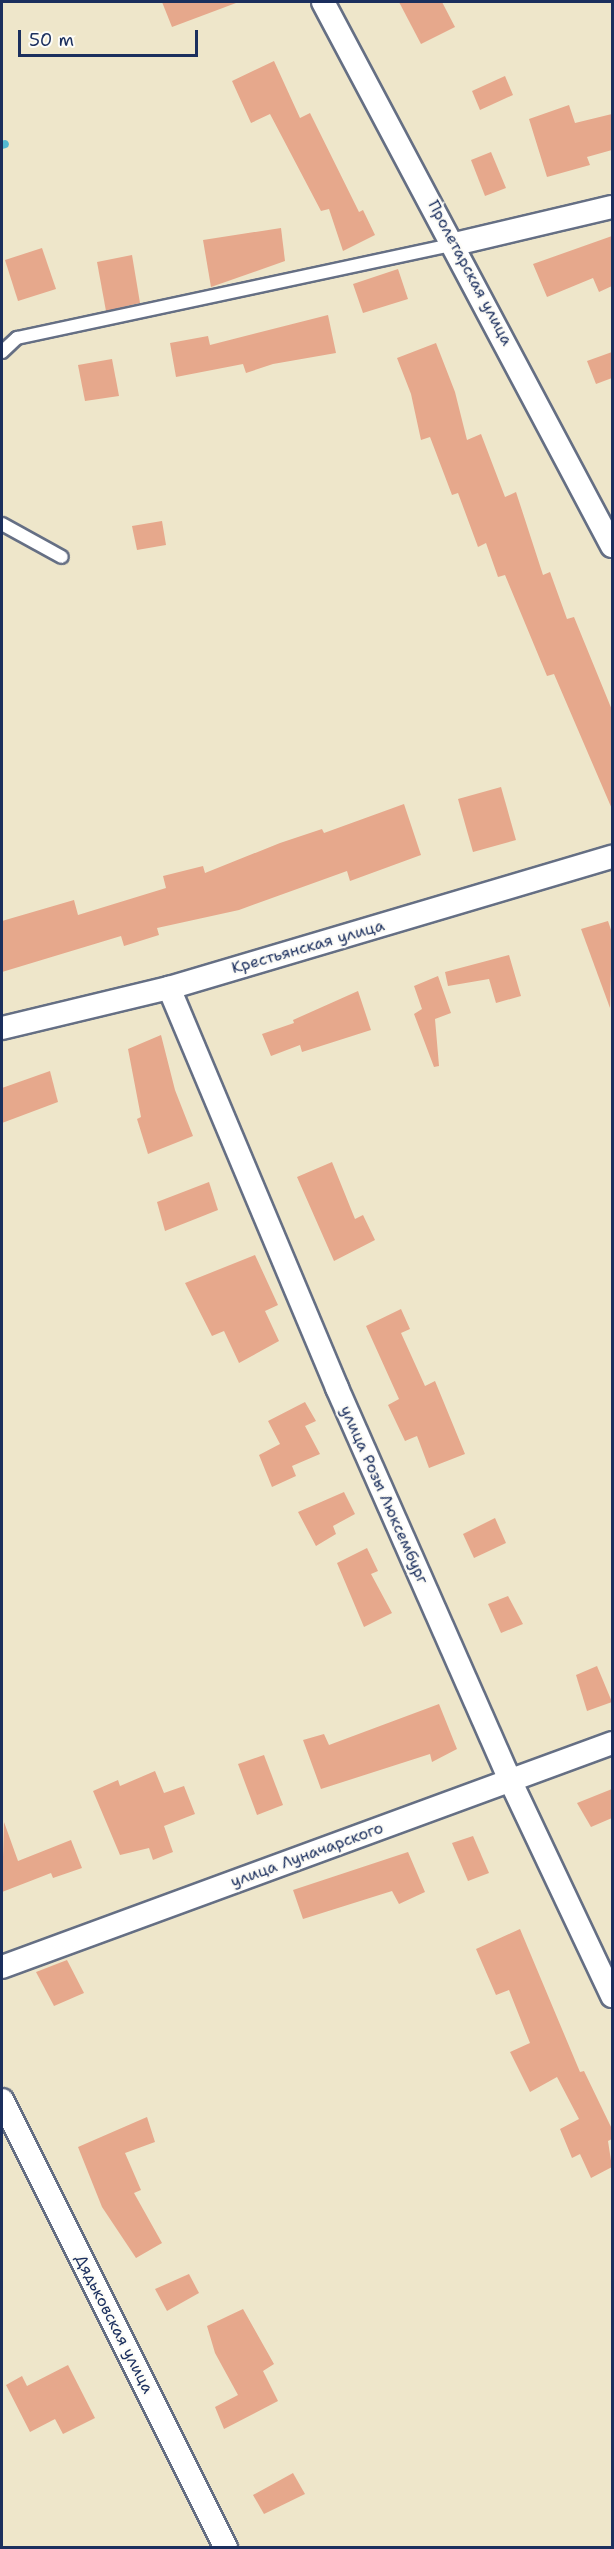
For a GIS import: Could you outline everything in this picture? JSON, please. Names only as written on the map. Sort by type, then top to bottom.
[{"type":"street","name":"Пролетарская улица","points":[[323,2],[455,244],[612,546]]},
{"type":"street","points":[[455,244],[612,207]]},
{"type":"street","name":"Крестьянская улица","points":[[2,1028],[170,987],[612,857]]},
{"type":"street","name":"улица Розы Люксембург","points":[[170,987],[337,1388],[510,1780],[612,1996]]},
{"type":"street","name":"улица Луначарского","points":[[2,1967],[612,1743]]},
{"type":"street","name":"Дядьковская улица","points":[[2,2100],[226,2547]]},
{"type":"lane","points":[[2,352],[17,338],[455,244]]},
{"type":"lane","points":[[2,525],[62,557]]},
{"type":"building","points":[[162,2],[235,2],[236,3],[172,27]]},
{"type":"building","points":[[399,2],[442,2],[455,27],[421,44]]},
{"type":"building","points":[[274,61],[300,118],[310,113],[359,212],[363,210],[375,235],[343,251],[329,209],[321,211],[270,114],[251,123],[232,81]]},
{"type":"building","points":[[505,76],[513,95],[480,110],[472,91]]},
{"type":"building","points":[[569,105],[575,123],[612,114],[612,150],[587,157],[590,165],[547,177],[529,119]]},
{"type":"building","points":[[491,152],[506,188],[485,196],[471,160]]},
{"type":"building","points":[[281,228],[285,261],[211,287],[203,240]]},
{"type":"building","points":[[612,236],[612,286],[599,292],[593,278],[547,297],[533,264]]},
{"type":"building","points":[[42,248],[56,289],[18,301],[5,260]]},
{"type":"building","points":[[132,255],[140,303],[106,311],[97,262]]},
{"type":"building","points":[[398,269],[408,299],[363,313],[353,284]]},
{"type":"building","points":[[328,315],[336,353],[273,364],[246,373],[243,364],[176,377],[170,343],[208,336],[210,345]]},
{"type":"building","points":[[436,343],[455,392],[467,440],[481,434],[505,497],[516,492],[543,575],[550,572],[567,619],[574,617],[612,710],[612,809],[554,674],[547,676],[505,575],[498,577],[486,543],[478,547],[458,493],[452,495],[430,437],[421,440],[411,394],[397,358]]},
{"type":"building","points":[[612,352],[612,378],[596,384],[587,361]]},
{"type":"building","points":[[112,359],[119,396],[85,401],[78,365]]},
{"type":"building","points":[[162,521],[166,545],[137,550],[132,526]]},
{"type":"building","points":[[501,787],[516,840],[473,852],[458,799]]},
{"type":"building","points":[[404,804],[421,855],[350,881],[347,871],[239,910],[157,928],[159,935],[124,946],[121,936],[2,972],[2,921],[74,900],[78,915],[166,888],[163,876],[203,866],[205,873],[280,843],[322,829],[324,833]]},
{"type":"building","points":[[608,921],[612,933],[610,1008],[581,929]]},
{"type":"building","points":[[509,955],[521,996],[496,1003],[489,979],[448,986],[445,972]]},
{"type":"building","points":[[438,976],[451,1013],[435,1019],[439,1066],[434,1067],[414,1014],[422,1009],[414,986]]},
{"type":"building","points":[[358,991],[371,1030],[302,1052],[300,1045],[271,1056],[262,1034],[294,1023],[293,1020]]},
{"type":"building","points":[[161,1035],[175,1090],[193,1136],[148,1154],[137,1119],[141,1117],[128,1049]]},
{"type":"building","points":[[50,1071],[58,1102],[2,1123],[2,1088]]},
{"type":"building","points":[[332,1162],[355,1219],[363,1215],[375,1240],[334,1261],[297,1177]]},
{"type":"building","points":[[209,1182],[218,1210],[165,1231],[157,1202]]},
{"type":"building","points":[[255,1255],[278,1305],[265,1311],[279,1341],[239,1363],[224,1331],[212,1336],[185,1283]]},
{"type":"building","points":[[401,1309],[410,1329],[401,1333],[425,1386],[435,1381],[465,1454],[429,1468],[417,1436],[405,1441],[388,1405],[399,1399],[366,1326]]},
{"type":"building","points":[[305,1402],[316,1421],[305,1426],[320,1454],[292,1466],[296,1476],[272,1487],[259,1455],[280,1444],[268,1421]]},
{"type":"building","points":[[344,1492],[355,1514],[333,1526],[336,1534],[316,1546],[298,1512]]},
{"type":"building","points":[[495,1518],[506,1543],[474,1558],[463,1534]]},
{"type":"building","points":[[367,1548],[378,1571],[371,1574],[392,1613],[364,1627],[337,1563]]},
{"type":"building","points":[[508,1596],[523,1624],[501,1633],[488,1604]]},
{"type":"building","points":[[597,1666],[612,1702],[587,1711],[576,1675]]},
{"type":"building","points":[[439,1704],[457,1749],[432,1762],[430,1754],[321,1789],[303,1740],[324,1734],[329,1745]]},
{"type":"building","points":[[264,1755],[283,1805],[257,1815],[238,1764]]},
{"type":"building","points":[[155,1771],[164,1793],[184,1786],[195,1814],[164,1826],[173,1852],[153,1860],[149,1848],[120,1855],[93,1791],[118,1780],[120,1786]]},
{"type":"building","points":[[612,1789],[612,1818],[591,1827],[577,1803]]},
{"type":"building","points":[[4,1822],[18,1861],[71,1840],[82,1868],[53,1878],[51,1873],[2,1892]]},
{"type":"building","points":[[473,1836],[489,1873],[468,1881],[452,1843]]},
{"type":"building","points":[[408,1852],[425,1892],[399,1904],[392,1891],[303,1919],[293,1890]]},
{"type":"building","points":[[520,1929],[580,2072],[584,2071],[612,2129],[612,2139],[608,2141],[612,2167],[591,2178],[580,2154],[572,2158],[560,2129],[579,2119],[557,2077],[530,2092],[510,2052],[530,2043],[509,1990],[496,1995],[476,1949]]},
{"type":"building","points":[[67,1960],[84,1993],[54,2006],[36,1972]]},
{"type":"building","points":[[147,2117],[155,2142],[125,2153],[141,2190],[134,2193],[162,2243],[136,2258],[102,2207],[78,2147]]},
{"type":"building","points":[[189,2274],[199,2293],[167,2311],[155,2289]]},
{"type":"building","points":[[243,2309],[274,2364],[263,2371],[278,2401],[224,2429],[215,2407],[238,2395],[215,2353],[207,2326]]},
{"type":"building","points":[[68,2365],[95,2418],[63,2434],[55,2419],[30,2432],[6,2385],[22,2376],[27,2386]]},
{"type":"building","points":[[293,2473],[305,2494],[264,2514],[253,2495]]}]
